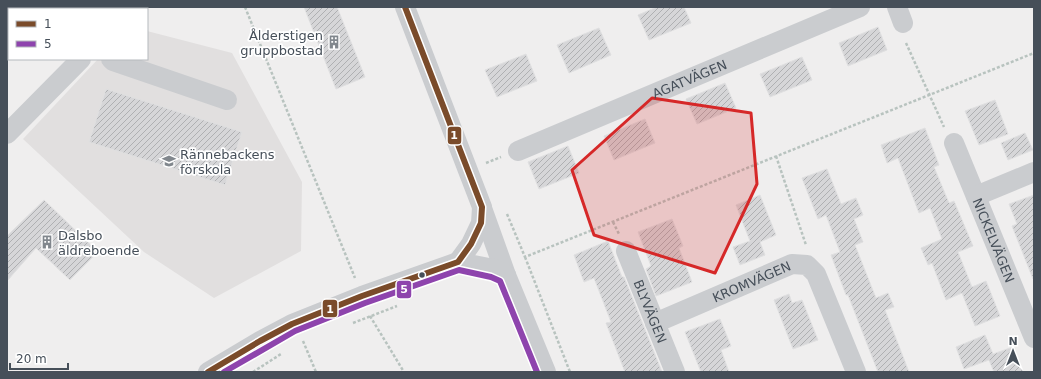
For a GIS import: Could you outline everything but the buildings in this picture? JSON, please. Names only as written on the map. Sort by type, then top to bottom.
[{"type":"street","points":[[405,7],[482,207],[506,275],[546,372]]},
{"type":"street","name":"AGATVÄGEN","points":[[518,151],[860,7]]},
{"type":"street","points":[[7,134],[80,60]]},
{"type":"street","points":[[112,60],[226,100]]},
{"type":"street","name":"NICKELVÄGEN","points":[[954,143],[1034,338]]},
{"type":"street","points":[[976,196],[1034,172]]},
{"type":"street","points":[[458,262],[471,244],[481,223],[482,207]]},
{"type":"street","name":"BLYVÄGEN","points":[[626,250],[675,372]]},
{"type":"street","points":[[208,372],[292,324],[362,296],[458,262],[494,269],[506,275]]},
{"type":"street","name":"KROMVÄGEN","points":[[655,323],[792,264],[807,265],[816,274],[856,372]]},
{"type":"path","points":[[245,7],[370,317],[404,372]]},
{"type":"path","points":[[900,15],[902,33],[946,131],[954,143]]},
{"type":"path","points":[[525,257],[1034,53]]},
{"type":"path","points":[[776,156],[807,247],[807,265]]},
{"type":"path","points":[[486,162],[489,170]]},
{"type":"path","points":[[506,211],[570,372]]},
{"type":"path","points":[[348,325],[398,306]]},
{"type":"path","points":[[297,344],[303,340],[316,372]]},
{"type":"path","points":[[254,372],[284,352]]},
{"type":"highlighted area","points":[[652,98],[751,113],[757,184],[715,273],[594,235],[572,170]]},
{"type":"shaded area","name":"Rännebackens förskola","points":[[148,31],[232,53],[302,182],[301,251],[214,298],[144,252],[23,139],[97,60],[148,60]]},
{"type":"transit line","name":"1","points":[[208,372],[292,324],[362,296],[458,262],[471,244],[481,223],[482,207],[405,7]]},
{"type":"transit line","name":"5","points":[[224,372],[295,331],[365,303],[459,270],[491,277],[500,281],[537,372]]},
{"type":"place","name":"Ålderstigen gruppbostad","points":[[334,42]]},
{"type":"place","name":"Rännebackens förskola","points":[[169,161]]},
{"type":"place","name":"Dalsbo äldreboende","points":[[47,242]]}]
